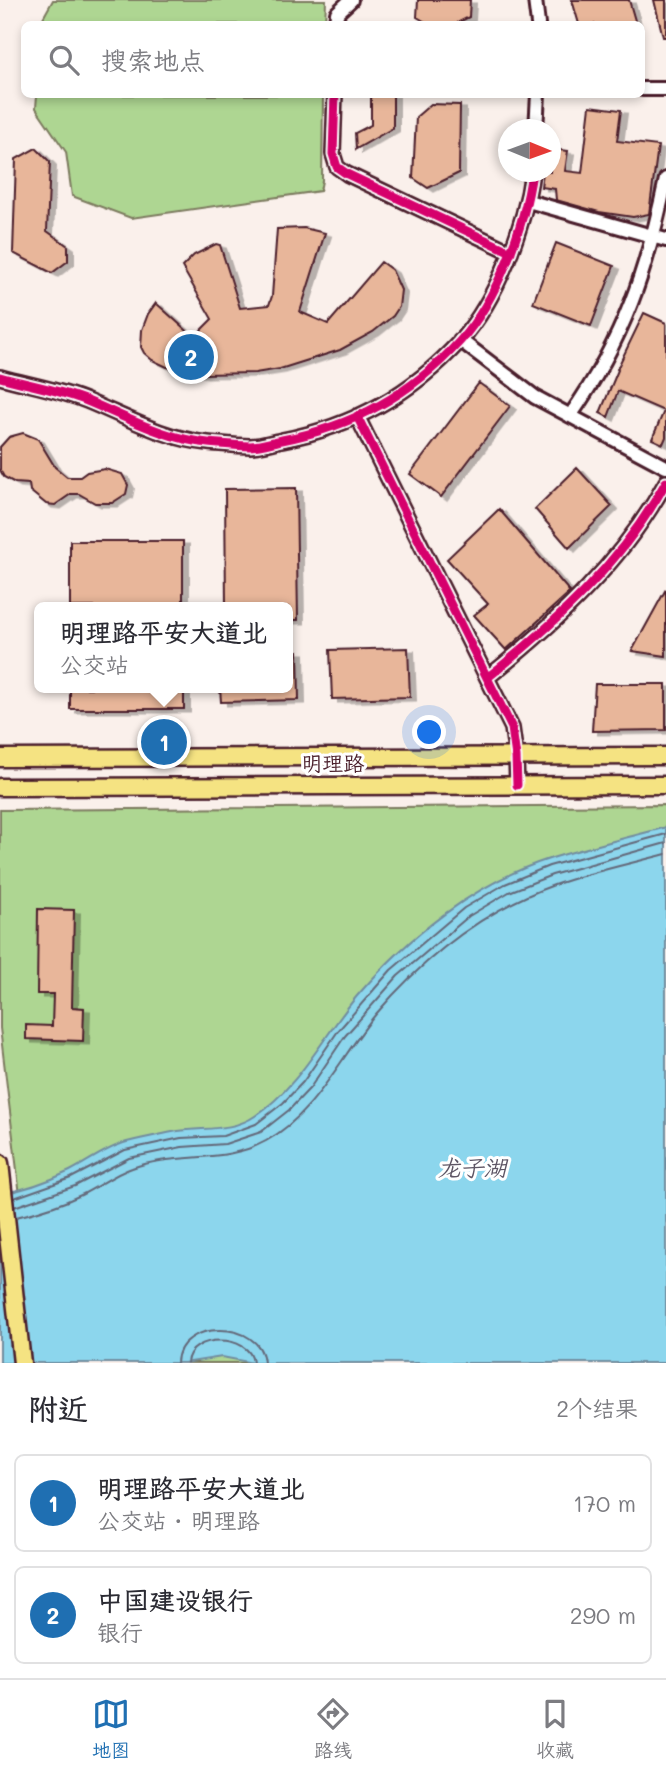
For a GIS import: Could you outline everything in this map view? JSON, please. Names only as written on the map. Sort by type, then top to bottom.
[{"type":"main road","name":"明理路","points":[[0,758],[666,756]]},
{"type":"main road","name":"明理路","points":[[0,787],[666,785]]},
{"type":"main road","points":[[0,1163],[22,1363]]},
{"type":"street","points":[[336,21],[337,13],[351,0]]},
{"type":"street","points":[[535,0],[538,21]]},
{"type":"street","points":[[645,89],[666,89]]},
{"type":"street","points":[[334,98],[333,154],[337,167],[346,174],[511,252]]},
{"type":"street","points":[[537,119],[538,98]]},
{"type":"street","points":[[570,416],[595,380],[620,333],[660,238],[666,178]]},
{"type":"street","points":[[0,377],[84,400],[158,431],[204,443],[252,446],[317,433],[381,407],[460,340],[487,301],[511,252],[528,201],[531,182]]},
{"type":"street","points":[[528,201],[660,238]]},
{"type":"street","points":[[460,340],[535,397],[666,467]]},
{"type":"street","points":[[357,416],[512,728],[517,785]]},
{"type":"street","points":[[487,678],[544,633],[577,600],[653,506],[666,482]]},
{"type":"green space","points":[[53,0],[326,0],[325,21],[43,21]]},
{"type":"green space","points":[[37,98],[323,98],[320,191],[131,218],[72,196],[66,152],[36,108]]},
{"type":"green space","name":"龙子湖","points":[[666,805],[666,1363],[40,1363],[0,1028],[0,810]]},
{"type":"water","name":"龙子湖","points":[[666,827],[666,1363],[253,1363],[222,1357],[184,1363],[0,1363],[0,1194],[54,1178],[112,1147],[127,1142],[178,1131],[227,1127],[246,1121],[271,1104],[285,1090],[377,974],[444,914],[521,869]]},
{"type":"building","points":[[418,0],[470,0],[469,17],[461,21],[424,21],[417,17]]},
{"type":"building","points":[[572,0],[629,0],[635,21],[578,21]]},
{"type":"building","points":[[654,0],[666,0],[666,37],[663,37]]},
{"type":"building","points":[[371,98],[393,98],[393,128],[356,149],[355,133],[371,125]]},
{"type":"building","points":[[431,104],[460,105],[459,173],[428,188],[413,178],[416,117]]},
{"type":"building","points":[[590,106],[621,110],[617,141],[658,146],[649,214],[633,217],[599,212],[556,200],[555,189],[541,187],[542,182],[561,182],[561,150],[568,151],[565,171],[582,173]]},
{"type":"building","points":[[36,148],[50,162],[47,231],[68,246],[68,261],[52,273],[13,253],[16,159]]},
{"type":"building","points":[[304,228],[325,233],[300,312],[328,324],[381,262],[392,270],[401,290],[399,307],[393,316],[373,332],[340,350],[280,369],[255,373],[202,374],[167,367],[144,353],[141,347],[142,330],[156,303],[194,337],[212,319],[182,267],[194,255],[216,244],[220,245],[240,308],[269,305],[277,229]]},
{"type":"building","points":[[556,243],[614,266],[591,326],[533,303]]},
{"type":"building","points":[[644,313],[666,323],[666,437],[663,444],[652,439],[664,411],[618,391],[608,417],[600,413],[617,369]]},
{"type":"building","points":[[479,383],[510,406],[441,497],[410,474]]},
{"type":"building","points":[[23,433],[38,439],[55,467],[67,477],[80,477],[87,472],[105,469],[122,474],[128,485],[126,494],[112,503],[95,503],[79,494],[71,494],[55,505],[46,504],[30,491],[29,484],[15,483],[4,477],[0,470],[0,447],[9,437]]},
{"type":"building","points":[[577,468],[612,506],[569,548],[535,509]]},
{"type":"building","points":[[296,488],[298,620],[293,620],[293,602],[226,602],[225,489]]},
{"type":"building","points":[[499,509],[570,592],[506,650],[474,615],[488,604],[447,559]]},
{"type":"building","points":[[70,541],[183,541],[183,602],[70,602]]},
{"type":"building","points":[[666,589],[666,656],[632,651]]},
{"type":"building","points":[[408,648],[410,697],[332,699],[330,650]]},
{"type":"building","points":[[293,651],[298,651],[299,700],[221,702],[220,693],[293,693]]},
{"type":"building","points":[[595,684],[666,684],[666,730],[592,731]]},
{"type":"building","points":[[70,693],[184,693],[184,709],[70,709]]},
{"type":"building","points":[[38,909],[74,910],[72,1007],[84,1008],[83,1041],[26,1039],[26,1025],[52,1026],[53,994],[37,994]]},
{"type":"cycle path","points":[[335,98],[333,154],[337,167],[511,252]]},
{"type":"cycle path","points":[[0,377],[77,397],[146,426],[192,441],[254,446],[332,426],[379,406],[401,392],[422,377],[460,341],[486,305],[507,261],[523,215],[530,182]]},
{"type":"cycle path","points":[[357,416],[512,728],[517,785]]},
{"type":"cycle path","points":[[487,678],[563,613],[609,564],[649,511],[666,482]]},
{"type":"place","name":"中国建设银行","points":[[191,357]]},
{"type":"place","name":"明理路平安大道北","points":[[164,742]]}]
